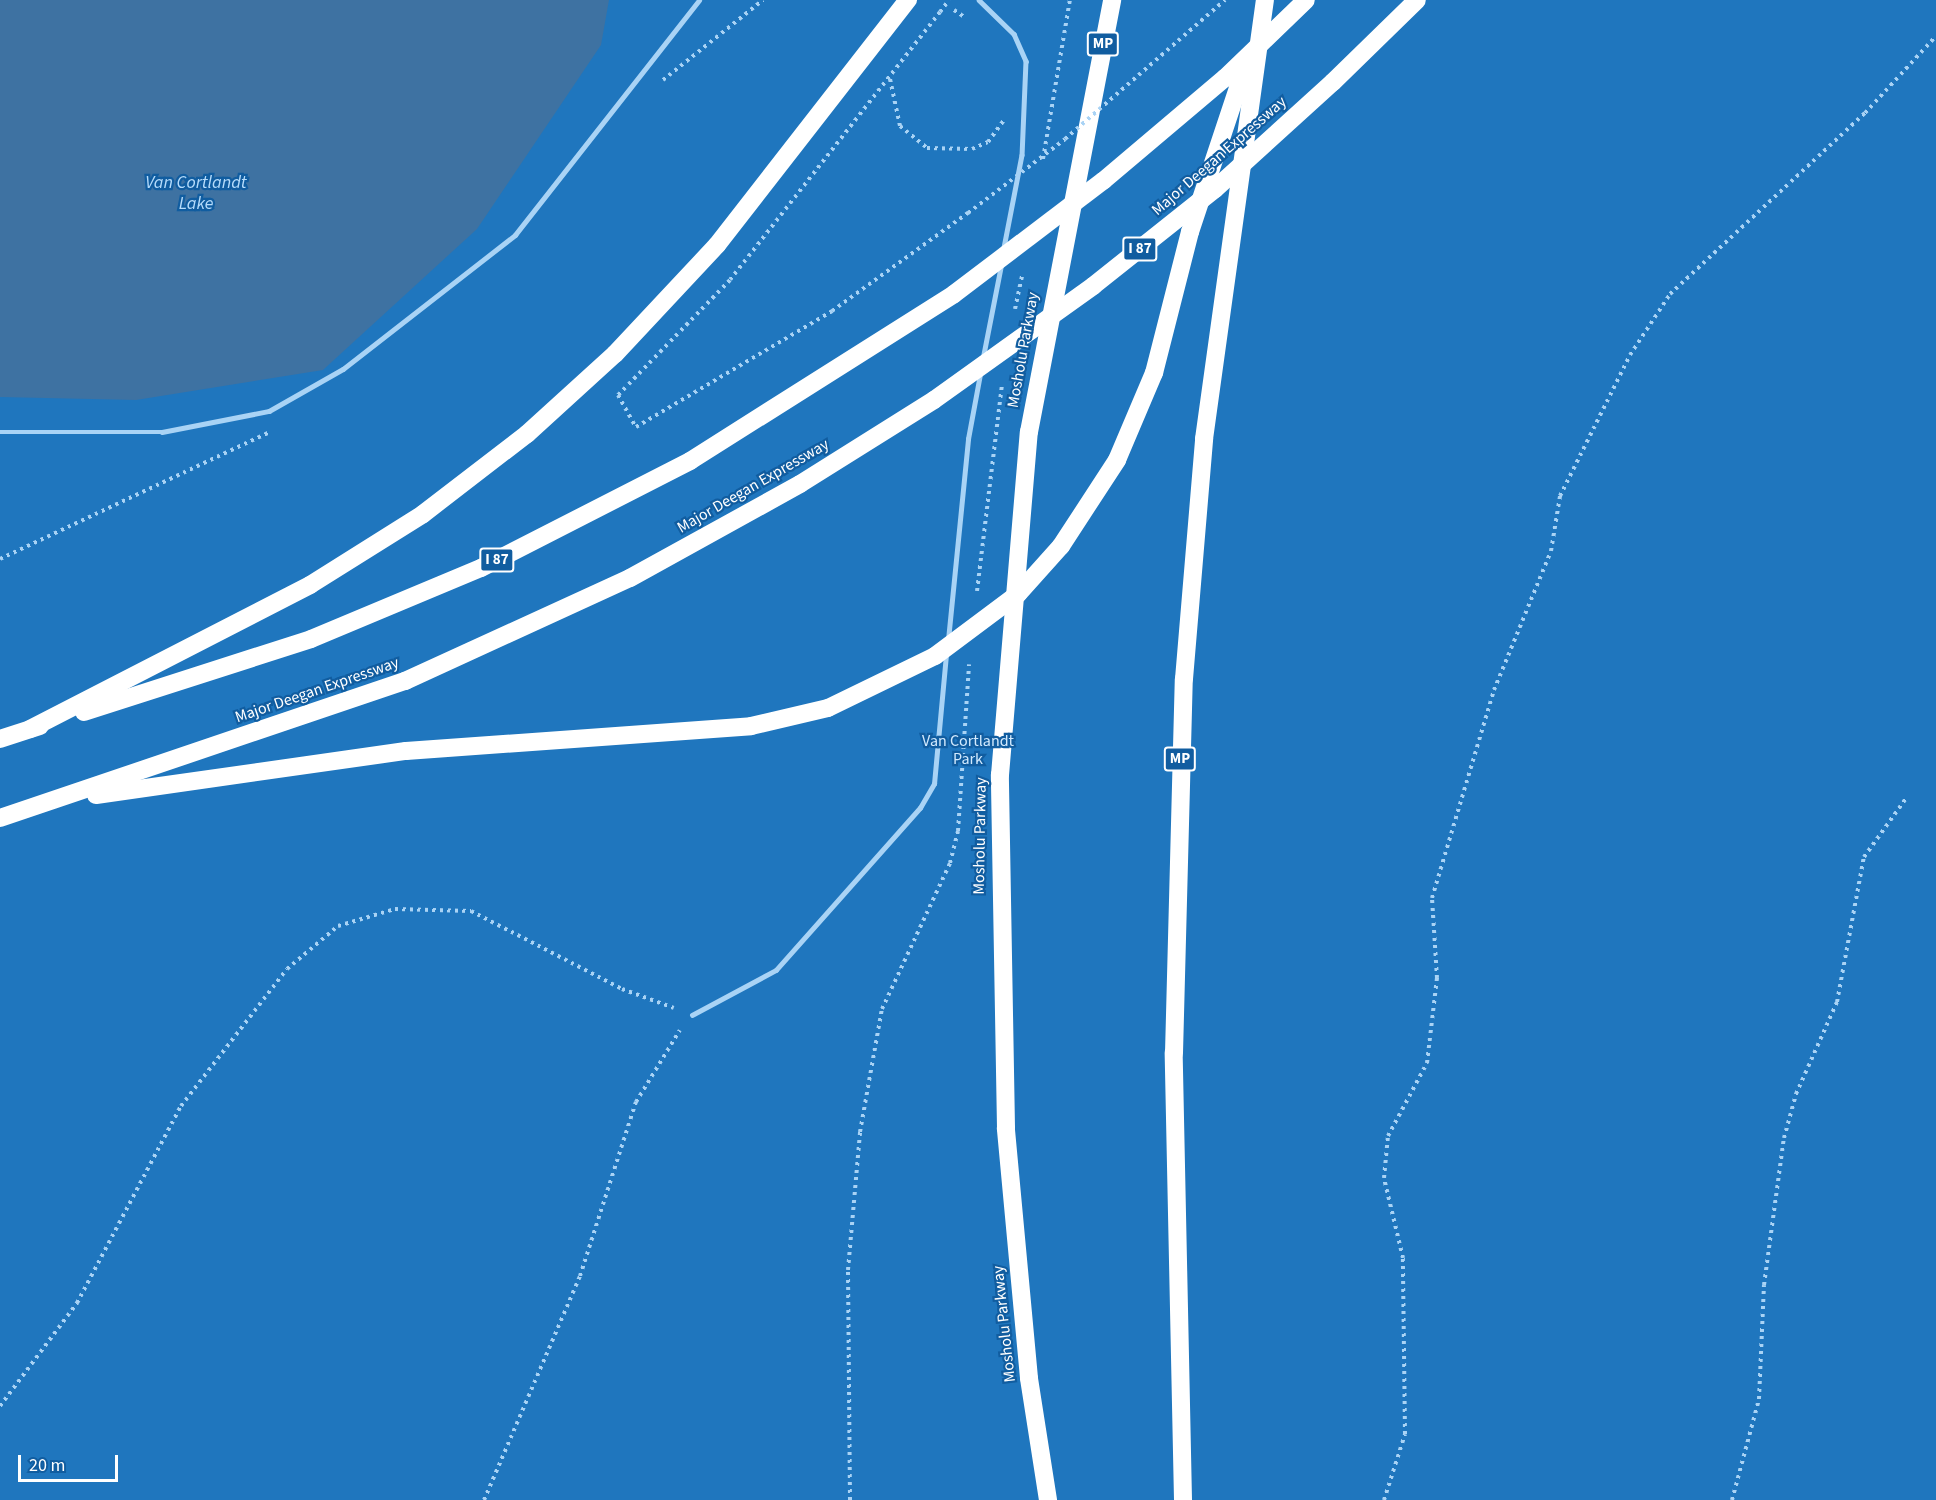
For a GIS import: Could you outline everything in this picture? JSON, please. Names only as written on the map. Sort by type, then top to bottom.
[{"type":"highway","points":[[30,729],[310,585],[423,514],[511,447],[615,354],[717,245],[908,0]]},
{"type":"highway","name":"Mosholu Parkway","points":[[1048,1500],[1029,1378],[1006,1128],[1000,775],[1029,432],[1112,0]]},
{"type":"highway","name":"MP","points":[[1183,1500],[1174,1041],[1184,679],[1204,439],[1260,22],[1265,0]]},
{"type":"highway","name":"I 87","points":[[0,739],[311,639],[480,568],[690,461],[954,294],[1103,181],[1225,78],[1306,0]]},
{"type":"highway","name":"Major Deegan Expressway","points":[[0,818],[53,802],[405,681],[630,578],[800,483],[934,400],[1093,286],[1215,189],[1334,82],[1417,0]]},
{"type":"highway","points":[[53,802],[406,751],[751,726],[828,708],[935,656],[1018,594],[1061,546],[1117,460],[1154,372],[1190,232],[1260,22]]},
{"type":"lane","points":[[0,432],[162,432],[269,411],[343,369],[515,235],[699,0]]},
{"type":"lane","points":[[692,1015],[776,970],[907,824],[934,784],[968,439],[1022,156],[1028,92],[1026,61],[1014,34],[979,0]]},
{"type":"path","points":[[949,0],[730,280],[618,395],[636,428],[832,311],[968,213],[1065,139],[1225,0]]},
{"type":"path","points":[[954,9],[977,26]]},
{"type":"path","points":[[1384,1500],[1405,1434],[1403,1258],[1384,1178],[1388,1136],[1427,1063],[1431,1042],[1437,978],[1432,898],[1494,690],[1551,551],[1560,496],[1630,355],[1671,294],[1865,113],[1936,36]]},
{"type":"path","points":[[890,78],[900,126],[927,148],[955,152],[988,142],[1005,109]]},
{"type":"path","points":[[1732,1500],[1759,1399],[1764,1285],[1784,1138],[1796,1094],[1837,1002],[1864,856],[1907,797]]},
{"type":"path","points":[[0,1406],[77,1303],[188,1098],[287,969],[338,926],[395,909],[471,911],[622,989],[692,1015],[663,1051],[636,1102],[580,1276],[484,1500]]},
{"type":"green space","name":"Van Cortlandt Park","points":[[0,0],[1936,0],[1936,1500],[0,1500]]},
{"type":"water","name":"Van Cortlandt Lake","points":[[0,0],[609,0],[601,45],[477,229],[323,370],[136,400],[0,397]]}]
